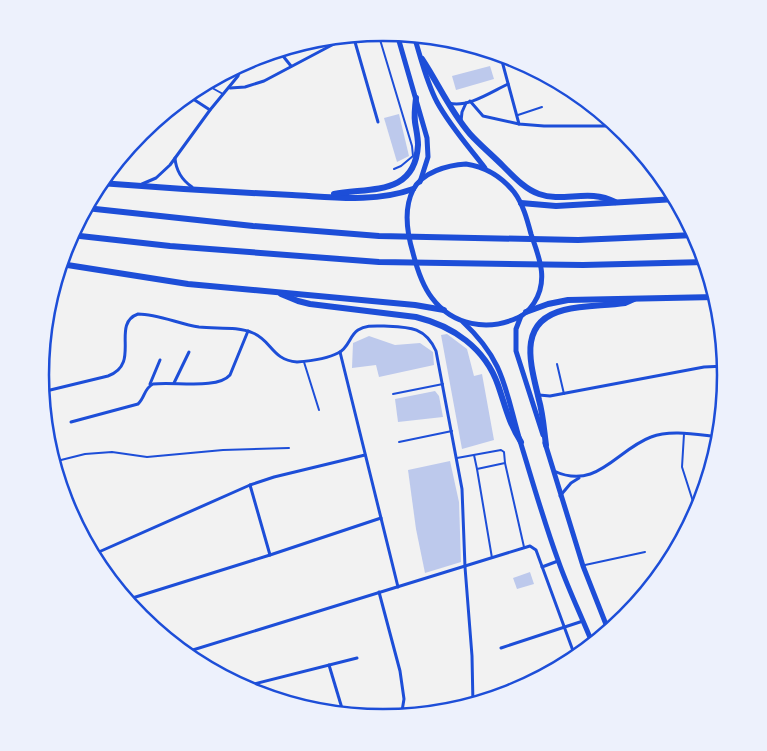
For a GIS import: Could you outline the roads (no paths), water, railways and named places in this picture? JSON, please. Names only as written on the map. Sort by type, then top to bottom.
[{"type":"highway","points":[[422,59],[470,134],[518,181],[529,189],[549,196],[593,196],[608,198],[615,202]]},
{"type":"highway","points":[[325,196],[389,187],[407,174],[413,165],[418,148],[415,121],[416,98]]},
{"type":"highway","points":[[110,184],[200,191],[378,197],[400,194],[413,189]]},
{"type":"highway","points":[[521,203],[556,206],[667,199]]},
{"type":"highway","points":[[94,209],[253,226],[379,236],[578,240],[686,235]]},
{"type":"highway","points":[[80,236],[180,247],[379,262],[583,265],[698,262]]},
{"type":"highway","points":[[68,265],[188,284],[410,304],[444,310]]},
{"type":"highway","points":[[278,292],[293,300],[310,304],[422,319],[440,324],[456,333],[471,344],[487,362],[498,385],[511,427],[521,442]]},
{"type":"highway","points":[[524,314],[548,304],[568,300],[708,297]]},
{"type":"highway","points":[[546,445],[540,402],[529,353],[534,334],[545,319],[563,310],[620,304],[634,299]]},
{"type":"main road","points":[[399,42],[427,138],[429,152],[420,182]]},
{"type":"main road","points":[[416,43],[437,102],[455,130],[486,169]]},
{"type":"main road","points":[[524,314],[505,323],[489,326],[472,324],[444,310],[433,300],[426,289],[418,272],[411,247],[407,228],[407,213],[413,189],[437,170],[466,164],[486,169],[505,182],[521,203],[542,269],[543,279],[538,297],[524,314],[516,329],[516,351],[583,566],[606,625]]},
{"type":"main road","points":[[461,320],[480,338],[498,364],[558,561],[590,638]]},
{"type":"street","points":[[353,43],[378,122]]},
{"type":"street","points":[[229,88],[254,85],[332,45]]},
{"type":"street","points":[[284,57],[291,66]]},
{"type":"street","points":[[503,64],[519,124]]},
{"type":"street","points":[[138,186],[147,183],[163,172],[238,75]]},
{"type":"street","points":[[449,103],[466,103],[508,84]]},
{"type":"street","points":[[195,100],[210,110]]},
{"type":"street","points":[[470,101],[483,116],[519,124],[606,126]]},
{"type":"street","points":[[461,122],[462,112],[466,103]]},
{"type":"street","points":[[175,157],[178,172],[182,178],[187,184],[200,191]]},
{"type":"street","points":[[50,390],[108,376],[117,372],[125,358],[126,326],[135,315],[141,314],[197,326],[248,331],[262,338],[277,355],[290,362],[304,362],[340,352],[347,346],[354,333],[370,326],[412,328],[424,334],[436,351],[457,458],[464,508],[465,566],[472,656],[473,697]]},
{"type":"street","points":[[150,385],[157,383],[214,383],[225,380],[230,375],[248,331]]},
{"type":"street","points":[[174,383],[189,352]]},
{"type":"street","points":[[340,352],[398,587]]},
{"type":"street","points":[[70,422],[138,404],[142,400],[145,390],[150,385],[160,360]]},
{"type":"street","points":[[538,394],[548,396],[564,394],[704,367],[718,366]]},
{"type":"street","points":[[540,402],[548,396]]},
{"type":"street","points":[[560,496],[571,483],[582,476],[602,469],[651,437],[668,434],[712,436]]},
{"type":"street","points":[[99,551],[250,486],[297,471],[366,455]]},
{"type":"street","points":[[554,471],[568,476],[582,476]]},
{"type":"street","points":[[250,486],[270,555]]},
{"type":"street","points":[[134,598],[381,518]]},
{"type":"street","points":[[193,650],[530,546],[534,548],[542,567],[573,650]]},
{"type":"street","points":[[542,567],[558,561]]},
{"type":"street","points":[[379,592],[400,671],[404,699],[403,709]]},
{"type":"street","points":[[500,648],[583,621]]},
{"type":"street","points":[[256,684],[358,658]]},
{"type":"street","points":[[329,665],[342,707]]},
{"type":"lane","points":[[380,41],[412,146],[413,156],[408,162],[394,169]]},
{"type":"lane","points":[[213,88],[223,94]]},
{"type":"lane","points":[[517,115],[542,107]]},
{"type":"lane","points":[[304,362],[319,410]]},
{"type":"lane","points":[[557,364],[564,394]]},
{"type":"lane","points":[[393,394],[443,384]]},
{"type":"lane","points":[[398,442],[452,430]]},
{"type":"lane","points":[[684,434],[682,467],[693,501]]},
{"type":"lane","points":[[60,460],[85,454],[112,452],[147,457],[222,450],[289,448]]},
{"type":"lane","points":[[457,458],[501,450],[504,452],[524,548]]},
{"type":"lane","points":[[474,455],[492,558]]},
{"type":"lane","points":[[477,470],[506,463]]},
{"type":"lane","points":[[583,566],[645,552]]}]
